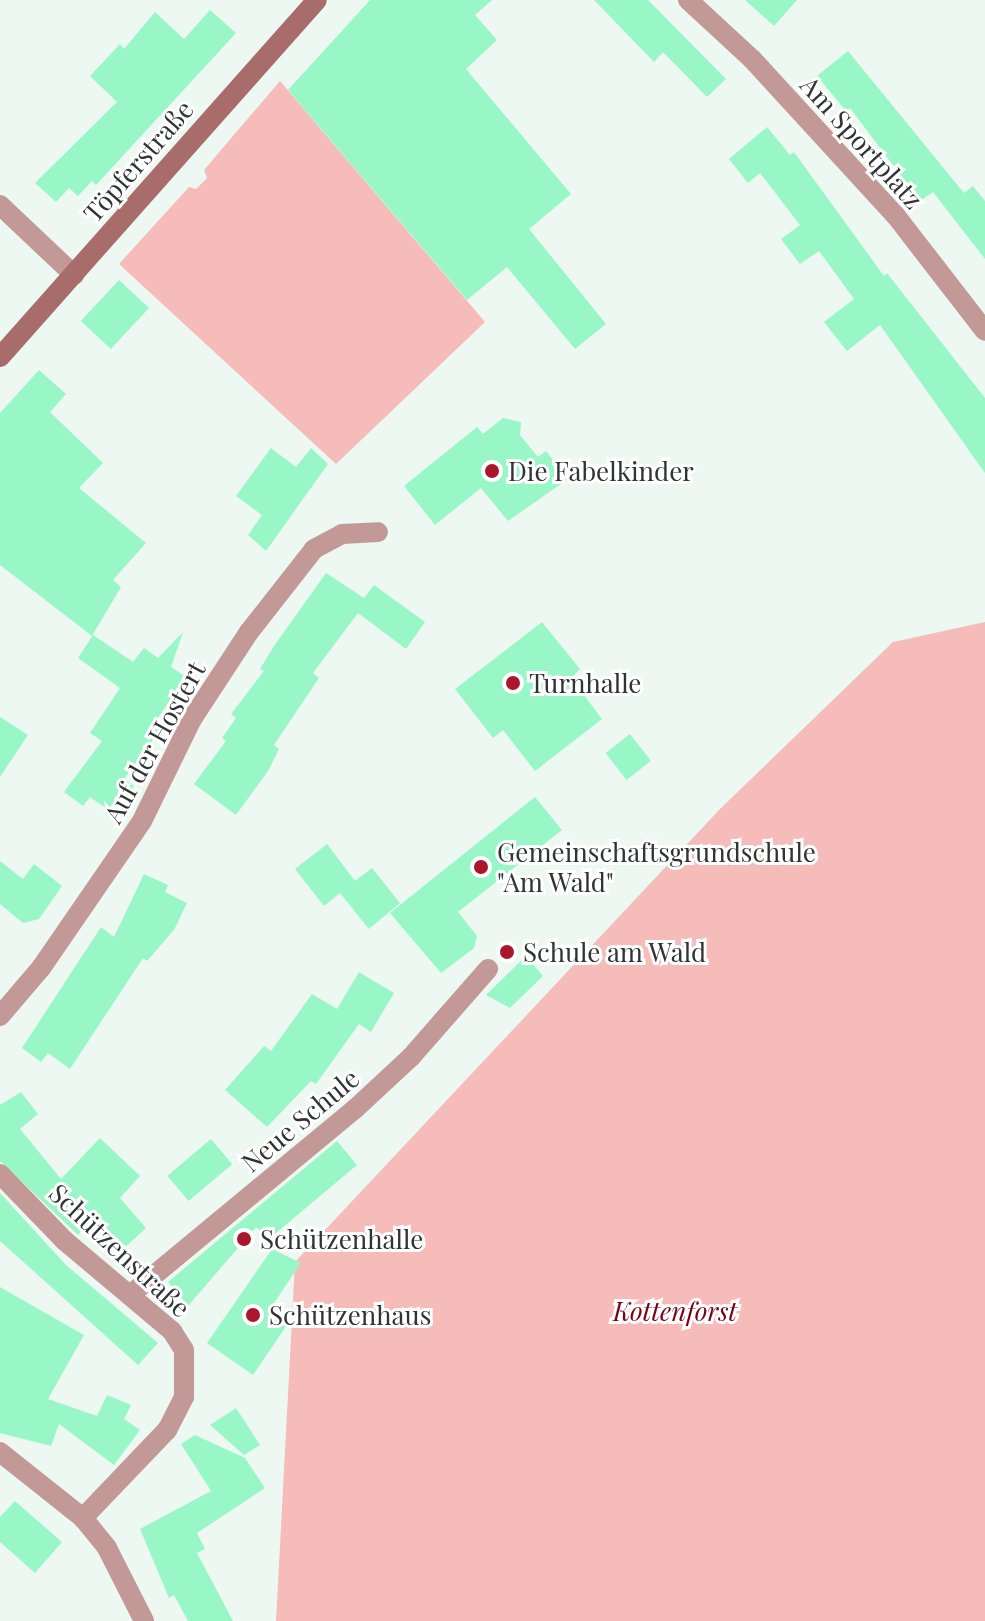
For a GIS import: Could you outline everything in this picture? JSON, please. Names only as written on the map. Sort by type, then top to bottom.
[{"type":"main road","name":"Töpferstraße","points":[[0,357],[317,0]]},
{"type":"street","name":"Am Sportplatz","points":[[688,0],[752,59],[896,216],[985,331]]},
{"type":"street","points":[[0,205],[74,275]]},
{"type":"street","name":"Auf der Hostert","points":[[0,1016],[41,968],[142,821],[192,719],[258,620],[314,549],[342,534],[378,532]]},
{"type":"street","name":"Neue Schule","points":[[130,1295],[355,1109],[411,1057],[488,969]]},
{"type":"street","name":"Schützenstraße","points":[[0,1174],[65,1241],[172,1331],[184,1350],[184,1397],[167,1430],[83,1518]]},
{"type":"street","points":[[0,1452],[83,1518],[107,1548],[144,1621]]},
{"type":"green space","points":[[280,81],[485,322],[336,464],[119,264],[189,187],[196,189],[207,178],[204,170]]},
{"type":"green space","name":"Kottenforst","points":[[985,622],[985,1621],[276,1621],[295,1262],[720,809],[893,642]]},
{"type":"building","points":[[370,0],[492,0],[475,15],[497,40],[466,69],[571,194],[529,229],[606,324],[575,349],[507,267],[467,300],[288,90]]},
{"type":"building","points":[[594,0],[648,0],[726,79],[707,97],[663,52],[654,62]]},
{"type":"building","points":[[745,0],[797,0],[774,26]]},
{"type":"building","points":[[210,10],[236,33],[96,185],[92,181],[78,196],[69,188],[56,202],[35,183],[117,102],[90,76],[120,44],[124,49],[155,12],[184,39]]},
{"type":"building","points":[[848,51],[964,193],[973,186],[985,201],[985,259],[933,192],[920,201],[850,108],[846,111],[817,76]]},
{"type":"building","points":[[767,127],[790,155],[794,152],[884,276],[887,273],[985,398],[985,473],[880,325],[847,351],[824,322],[854,299],[819,251],[800,264],[781,239],[800,225],[760,173],[748,183],[729,159]]},
{"type":"building","points":[[119,280],[149,308],[111,349],[81,321]]},
{"type":"building","points":[[39,370],[66,394],[50,412],[103,463],[79,488],[146,543],[113,580],[121,587],[92,636],[0,565],[0,413]]},
{"type":"building","name":"Die Fabelkinder","points":[[503,418],[521,422],[520,435],[538,457],[546,451],[568,479],[508,521],[481,488],[435,525],[404,486],[477,427],[483,434]]},
{"type":"building","points":[[271,448],[296,467],[311,448],[328,464],[266,551],[248,535],[262,515],[236,496]]},
{"type":"building","points":[[326,573],[364,598],[374,585],[425,622],[406,649],[358,613],[313,673],[319,678],[274,745],[279,749],[268,771],[236,815],[194,784],[226,741],[222,738],[236,718],[231,714],[264,671],[260,669],[274,646]]},
{"type":"building","name":"Turnhalle","points":[[542,622],[580,669],[571,678],[602,719],[535,771],[503,730],[493,738],[455,689]]},
{"type":"building","points":[[183,632],[171,667],[186,677],[153,725],[160,730],[124,779],[134,786],[113,813],[90,797],[83,806],[64,792],[102,741],[90,733],[120,688],[78,658],[93,635],[133,662],[144,648],[158,658]]},
{"type":"building","points":[[0,717],[28,735],[0,777]]},
{"type":"building","points":[[630,734],[651,761],[627,780],[606,753]]},
{"type":"building","name":"Gemeinschaftsgrundschule \"Am Wald\"","points":[[535,797],[562,830],[458,912],[477,936],[474,948],[441,973],[390,913]]},
{"type":"building","points":[[327,844],[355,881],[372,868],[400,903],[369,929],[340,893],[324,906],[295,869]]},
{"type":"building","points":[[0,861],[23,879],[34,864],[62,886],[39,919],[23,923],[0,904]]},
{"type":"building","points":[[144,874],[168,885],[165,892],[187,903],[174,930],[147,961],[143,958],[70,1069],[48,1053],[41,1062],[22,1048],[101,927],[114,937]]},
{"type":"building","points":[[526,956],[543,976],[510,1008],[486,995]]},
{"type":"building","points":[[359,972],[394,993],[371,1032],[359,1024],[316,1084],[311,1081],[267,1127],[225,1090],[264,1046],[271,1051],[312,994],[337,1009]]},
{"type":"building","points":[[21,1092],[38,1114],[20,1129],[61,1179],[100,1138],[140,1176],[120,1198],[146,1228],[121,1251],[94,1220],[78,1235],[0,1161],[0,1105]]},
{"type":"building","points":[[211,1139],[232,1164],[189,1201],[167,1176]]},
{"type":"building","name":"Schützenhalle","points":[[337,1141],[357,1165],[270,1238],[256,1227],[188,1306],[168,1282]]},
{"type":"building","points":[[0,1193],[66,1265],[158,1343],[138,1365],[0,1241]]},
{"type":"building","name":"Schützenhaus","points":[[272,1249],[301,1263],[270,1309],[289,1322],[253,1375],[207,1343]]},
{"type":"building","points":[[0,1287],[84,1335],[48,1399],[97,1416],[107,1395],[131,1405],[124,1419],[140,1430],[114,1465],[59,1424],[51,1446],[0,1433]]},
{"type":"building","points":[[236,1408],[260,1445],[244,1455],[210,1425]]},
{"type":"building","points":[[195,1435],[245,1458],[265,1488],[197,1533],[205,1549],[197,1553],[233,1621],[188,1621],[174,1595],[169,1598],[140,1529],[211,1491],[181,1444]]},
{"type":"building","points":[[15,1501],[62,1542],[35,1573],[0,1542],[0,1517]]},
{"type":"place","name":"Die Fabelkinder","points":[[492,471]]},
{"type":"place","name":"Turnhalle","points":[[513,683]]},
{"type":"place","name":"Gemeinschaftsgrundschule \"Am Wald\"","points":[[481,867]]},
{"type":"place","name":"Schule am Wald","points":[[507,952]]},
{"type":"place","name":"Schützenhalle","points":[[244,1239]]},
{"type":"place","name":"Schützenhaus","points":[[253,1315]]}]
